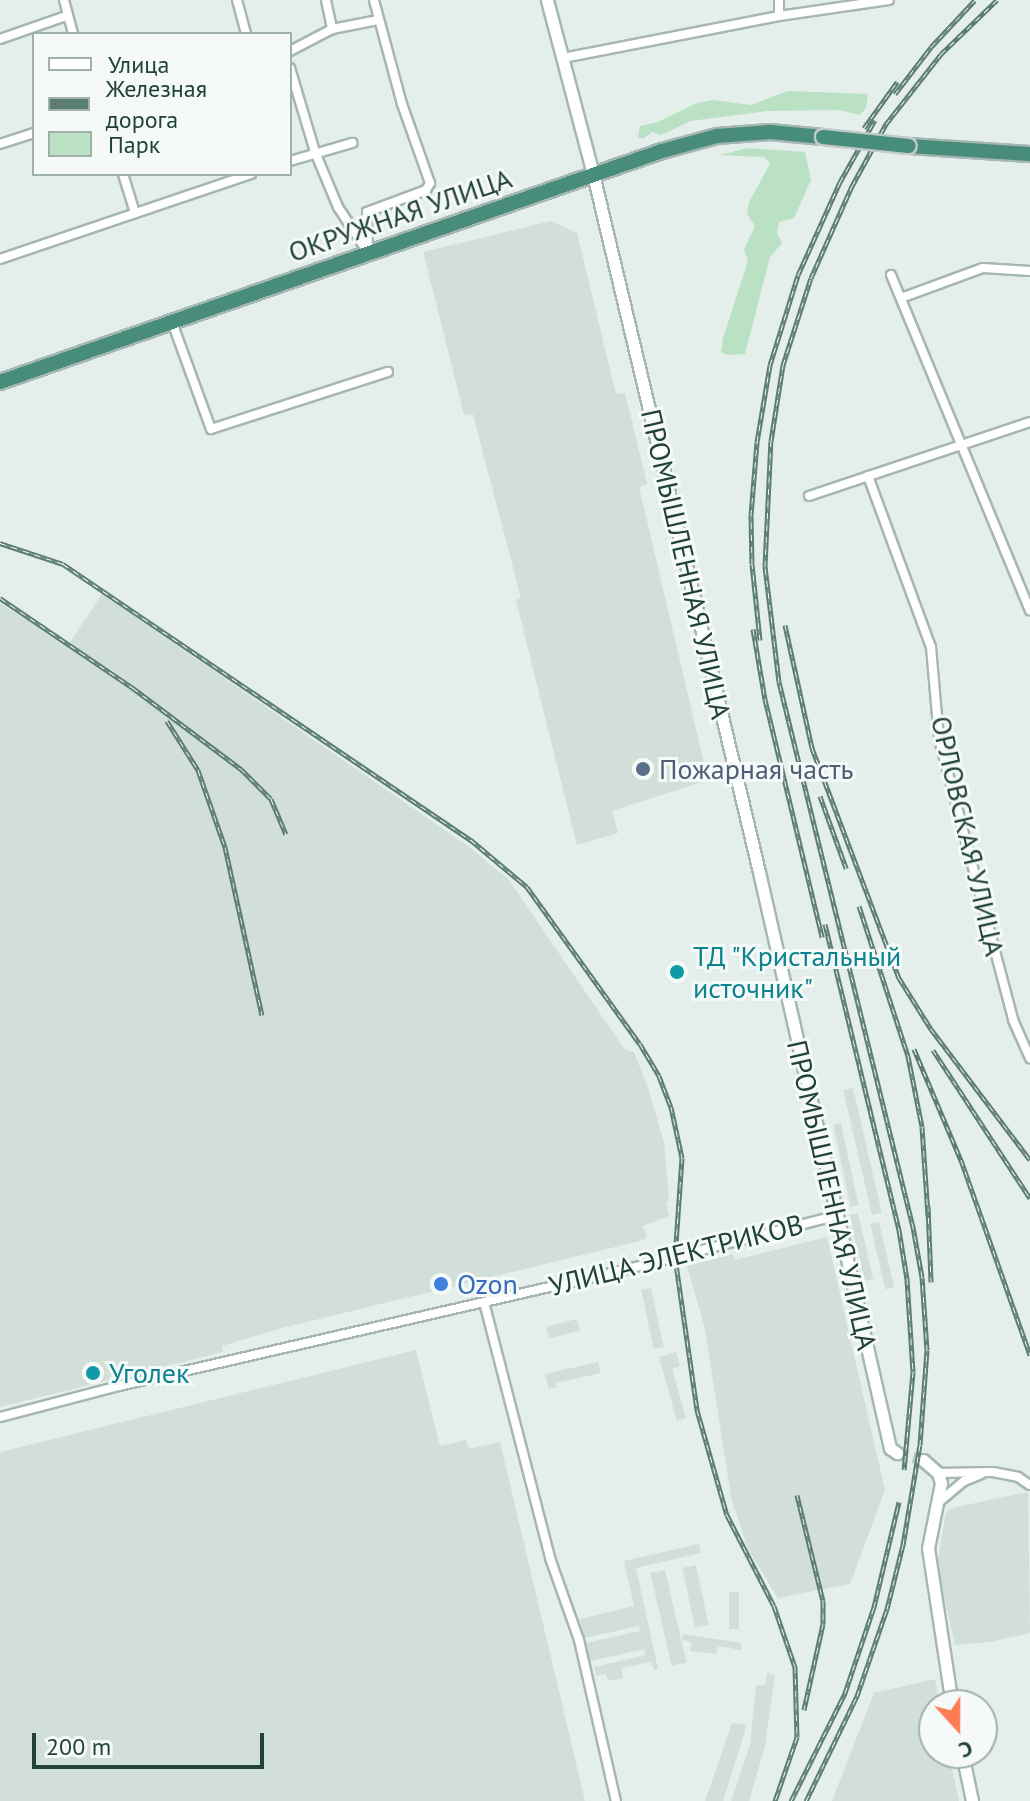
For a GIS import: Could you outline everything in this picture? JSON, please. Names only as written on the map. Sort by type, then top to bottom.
[{"type":"highway","name":"ОКРУЖНАЯ УЛИЦА","points":[[0,382],[593,174],[717,136],[770,132],[1030,154]]},
{"type":"street","points":[[64,0],[72,32]]},
{"type":"street","points":[[237,0],[245,32]]},
{"type":"street","points":[[326,0],[332,29]]},
{"type":"street","points":[[368,253],[367,212],[426,190],[430,183],[374,0]]},
{"type":"street","name":"ПРОМЫШЛЕННАЯ УЛИЦА","points":[[547,0],[593,174],[890,1448],[897,1453]]},
{"type":"street","points":[[779,0],[779,16]]},
{"type":"street","points":[[563,58],[779,16],[889,0]]},
{"type":"street","points":[[0,39],[66,16]]},
{"type":"street","points":[[292,50],[332,29],[378,20]]},
{"type":"street","points":[[292,75],[315,152],[338,207],[368,253]]},
{"type":"street","points":[[0,144],[32,134]]},
{"type":"street","points":[[292,160],[352,143]]},
{"type":"street","points":[[124,176],[135,213]]},
{"type":"street","points":[[0,259],[245,176]]},
{"type":"street","points":[[901,298],[983,268],[1030,271]]},
{"type":"street","points":[[891,275],[965,447],[1030,610]]},
{"type":"street","points":[[172,322],[211,429],[388,372]]},
{"type":"street","points":[[809,496],[965,447],[1030,422]]},
{"type":"street","name":"ОРЛОВСКАЯ УЛИЦА","points":[[868,476],[931,647],[939,739],[1013,1020],[1030,1058]]},
{"type":"street","name":"УЛИЦА ЭЛЕКТРИКОВ","points":[[0,1417],[838,1215]]},
{"type":"street","points":[[484,1302],[550,1558],[579,1640],[616,1801]]},
{"type":"street","points":[[923,1460],[938,1473],[941,1483],[928,1548],[937,1626],[949,1689]]},
{"type":"street","points":[[938,1473],[993,1472],[1018,1477],[1030,1485]]},
{"type":"street","points":[[939,1502],[964,1481],[993,1472]]},
{"type":"street","points":[[965,1769],[972,1801]]},
{"type":"shaded area","points":[[551,221],[577,233],[616,394],[625,393],[647,484],[639,487],[708,780],[612,811],[618,833],[577,845],[516,600],[521,598],[473,414],[464,415],[423,252]]},
{"type":"shaded area","points":[[102,594],[468,846],[509,880],[625,1050],[634,1052],[648,1088],[664,1142],[669,1216],[642,1226],[647,1235],[644,1240],[282,1328],[222,1346],[223,1352],[0,1407],[0,603],[68,645]]},
{"type":"shaded area","points":[[853,1088],[882,1213],[872,1215],[843,1090]]},
{"type":"shaded area","points":[[841,1123],[858,1205],[851,1207],[833,1125]]},
{"type":"shaded area","points":[[858,1213],[873,1279],[865,1281],[849,1215]]},
{"type":"shaded area","points":[[879,1222],[894,1287],[885,1289],[870,1224]]},
{"type":"shaded area","points":[[827,1237],[885,1490],[850,1584],[778,1598],[748,1549],[731,1497],[705,1329],[687,1266],[733,1254],[735,1260]]},
{"type":"shaded area","points":[[651,1288],[663,1347],[654,1349],[641,1290]]},
{"type":"shaded area","points":[[577,1319],[580,1331],[549,1338],[546,1327]]},
{"type":"shaded area","points":[[416,1350],[440,1446],[466,1440],[469,1449],[500,1442],[585,1801],[0,1801],[0,1452]]},
{"type":"shaded area","points":[[676,1352],[680,1366],[672,1369],[686,1418],[677,1421],[659,1357]]},
{"type":"shaded area","points":[[598,1362],[601,1373],[556,1383],[557,1387],[549,1389],[545,1374]]},
{"type":"shaded area","points":[[1028,1492],[1030,1633],[990,1642],[955,1645],[937,1566],[946,1513],[952,1508]]},
{"type":"shaded area","points":[[699,1544],[701,1553],[636,1568],[658,1669],[654,1670],[651,1662],[621,1668],[623,1678],[608,1681],[606,1674],[596,1676],[594,1667],[646,1655],[644,1649],[590,1661],[586,1643],[640,1631],[639,1626],[584,1638],[580,1619],[634,1606],[624,1561]]},
{"type":"shaded area","points":[[696,1565],[709,1625],[695,1628],[682,1568]]},
{"type":"shaded area","points":[[665,1570],[686,1663],[672,1666],[650,1573]]},
{"type":"shaded area","points":[[729,1592],[739,1592],[739,1629],[729,1629]]},
{"type":"shaded area","points":[[683,1634],[742,1643],[741,1650],[718,1646],[716,1654],[690,1651],[692,1642],[682,1640]]},
{"type":"shaded area","points":[[767,1673],[775,1675],[765,1746],[749,1801],[731,1801],[750,1745],[756,1685],[765,1685]]},
{"type":"shaded area","points":[[935,1679],[937,1689],[918,1689],[918,1769],[952,1769],[959,1801],[832,1801],[874,1693]]},
{"type":"shaded area","points":[[732,1723],[747,1725],[723,1801],[705,1801]]},
{"type":"green space","points":[[788,91],[868,94],[866,108],[860,115],[839,110],[767,111],[691,121],[661,135],[652,132],[643,139],[638,137],[640,126],[658,122],[697,103],[713,100],[751,105]]},
{"type":"green space","points":[[748,148],[805,152],[811,180],[794,218],[779,222],[777,233],[782,243],[770,257],[745,354],[727,355],[721,352],[723,338],[748,261],[744,249],[755,226],[747,214],[749,202],[770,164],[764,157],[720,155]]},
{"type":"tunnel","points":[[897,1453],[923,1460]]},
{"type":"railway","points":[[895,94],[931,47],[975,0]]},
{"type":"railway","points":[[806,1801],[857,1696],[887,1609],[903,1545],[920,1445],[927,1350],[922,1277],[913,1227],[779,682],[765,566],[771,441],[783,365],[811,278],[852,186],[886,124],[941,54],[997,0]]},
{"type":"railway","points":[[864,128],[897,82]]},
{"type":"railway","points":[[760,640],[752,564],[751,515],[757,442],[770,365],[798,275],[840,182],[875,120]]},
{"type":"railway","points":[[0,543],[63,564],[471,840],[527,887],[640,1044],[659,1076],[671,1107],[682,1158],[675,1257],[697,1410],[727,1515],[774,1606],[795,1667],[797,1737],[775,1801]]},
{"type":"railway","points":[[0,598],[133,688],[241,769],[271,799],[286,834]]},
{"type":"railway","points":[[785,625],[812,748],[899,978],[931,1029],[1030,1160]]},
{"type":"railway","points":[[753,629],[765,699],[822,937]]},
{"type":"railway","points":[[167,721],[198,770],[225,847],[262,1015]]},
{"type":"railway","points":[[820,796],[846,868]]},
{"type":"railway","points":[[859,906],[908,1056],[922,1127],[928,1216]]},
{"type":"railway","points":[[825,924],[899,1230],[907,1279],[913,1372],[904,1470]]},
{"type":"railway","points":[[914,1049],[961,1160],[1030,1355]]},
{"type":"railway","points":[[933,1050],[1030,1198]]},
{"type":"railway","points":[[928,1206],[931,1282]]},
{"type":"railway","points":[[797,1495],[823,1601],[823,1624],[804,1710]]},
{"type":"railway","points":[[791,1801],[845,1693],[874,1607],[899,1502]]},
{"type":"place","name":"Пожарная часть","points":[[643,769]]},
{"type":"place","name":"ТД \"Кристальный источник\"","points":[[677,972]]},
{"type":"place","name":"Ozon","points":[[441,1284]]},
{"type":"place","name":"Уголек","points":[[93,1373]]}]
